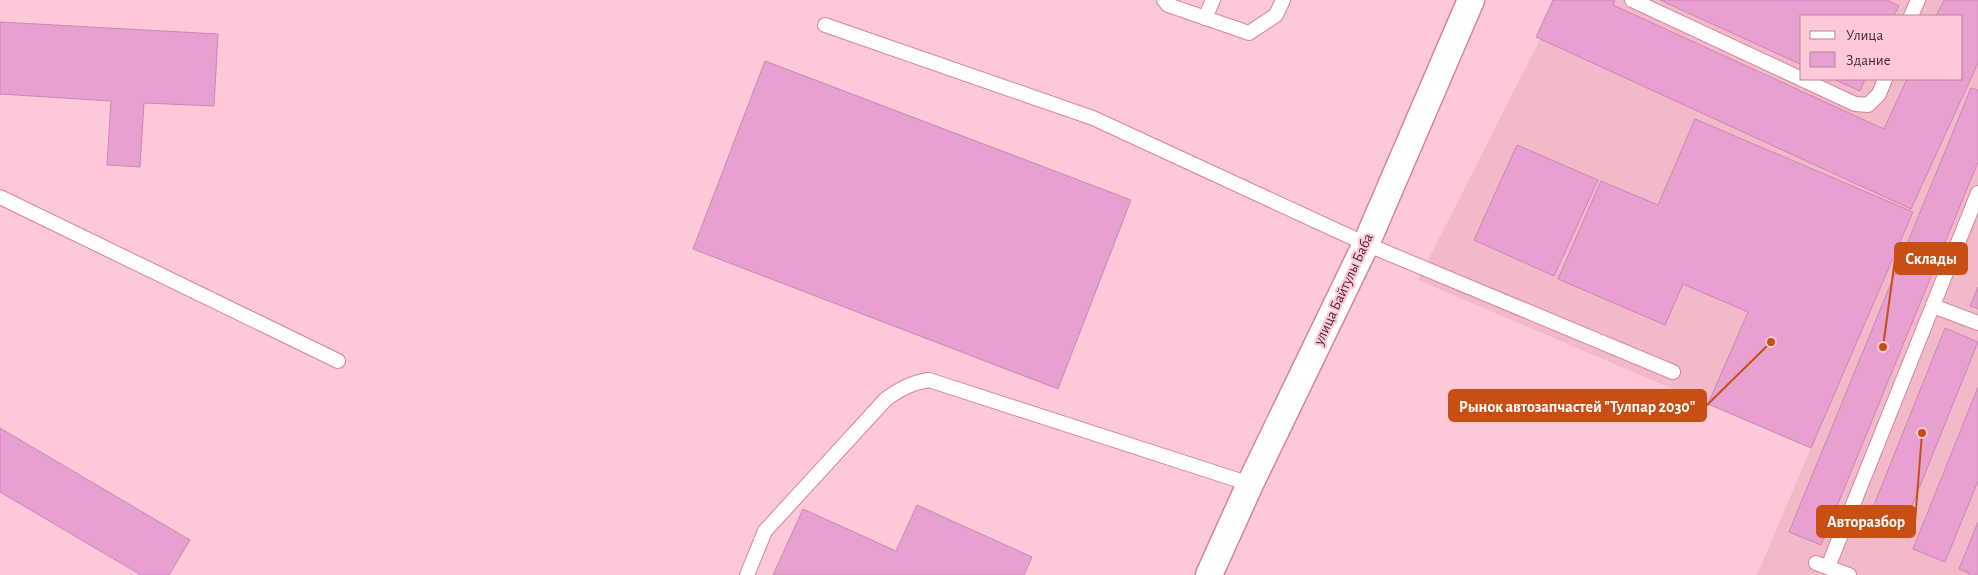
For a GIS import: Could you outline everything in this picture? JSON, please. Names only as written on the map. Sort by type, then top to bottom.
[{"type":"street","name":"улица Байтулы Баба","points":[[1209,575],[1250,484],[1366,244],[1470,0]]},
{"type":"lane","points":[[1164,0],[1168,4],[1249,33],[1276,15],[1283,0]]},
{"type":"lane","points":[[1205,18],[1213,0]]},
{"type":"lane","points":[[1632,0],[1800,78]]},
{"type":"lane","points":[[1912,15],[1918,0]]},
{"type":"lane","points":[[825,25],[1093,118],[1366,244],[1673,372]]},
{"type":"lane","points":[[1804,80],[1855,104],[1868,105],[1879,94],[1885,80]]},
{"type":"lane","points":[[1849,575],[1822,565],[1933,306],[1978,192]]},
{"type":"lane","points":[[0,197],[338,361]]},
{"type":"lane","points":[[1933,306],[1978,323]]},
{"type":"lane","points":[[747,575],[765,531],[886,399],[902,387],[916,382],[929,380],[1250,484]]},
{"type":"shaded area","points":[[1560,0],[1978,0],[1978,575],[1757,575],[1811,448],[1418,280]]},
{"type":"building","points":[[1553,0],[1615,0],[1613,5],[1884,129],[1907,80],[1963,80],[1963,15],[1936,15],[1944,0],[1978,0],[1978,63],[1911,209],[1536,37]]},
{"type":"building","points":[[1660,0],[1887,0],[1899,6],[1894,15],[1800,15],[1800,64]]},
{"type":"building","points":[[0,22],[218,34],[214,106],[144,103],[140,167],[107,165],[111,101],[0,94]]},
{"type":"building","points":[[765,61],[1131,200],[1058,389],[693,249]]},
{"type":"building","points":[[1835,80],[1865,80],[1860,91]]},
{"type":"building","points":[[1971,88],[1978,90],[1978,162],[1821,545],[1789,532]]},
{"type":"building","points":[[1695,119],[1913,212],[1811,448],[1708,404],[1748,312],[1683,284],[1665,325],[1558,279],[1601,181],[1658,205]]},
{"type":"building","points":[[1517,145],[1598,180],[1554,276],[1474,240]]},
{"type":"building","points":[[1978,287],[1978,309],[1970,306]]},
{"type":"building","points":[[1945,328],[1978,342],[1899,538],[1866,525]]},
{"type":"building","points":[[1978,387],[1978,481],[1945,562],[1913,549]]},
{"type":"building","points":[[0,428],[190,540],[169,575],[141,575],[0,492]]},
{"type":"building","points":[[917,505],[1032,557],[1024,575],[773,575],[803,509],[896,551]]},
{"type":"building","points":[[1978,522],[1978,575],[1973,575],[1959,569]]},
{"type":"place","name":"Рынок автозапчастей \"Тулпар 2030\"","points":[[1771,342]]},
{"type":"place","name":"Склады","points":[[1883,347]]},
{"type":"place","name":"Авторазбор","points":[[1922,433]]}]
